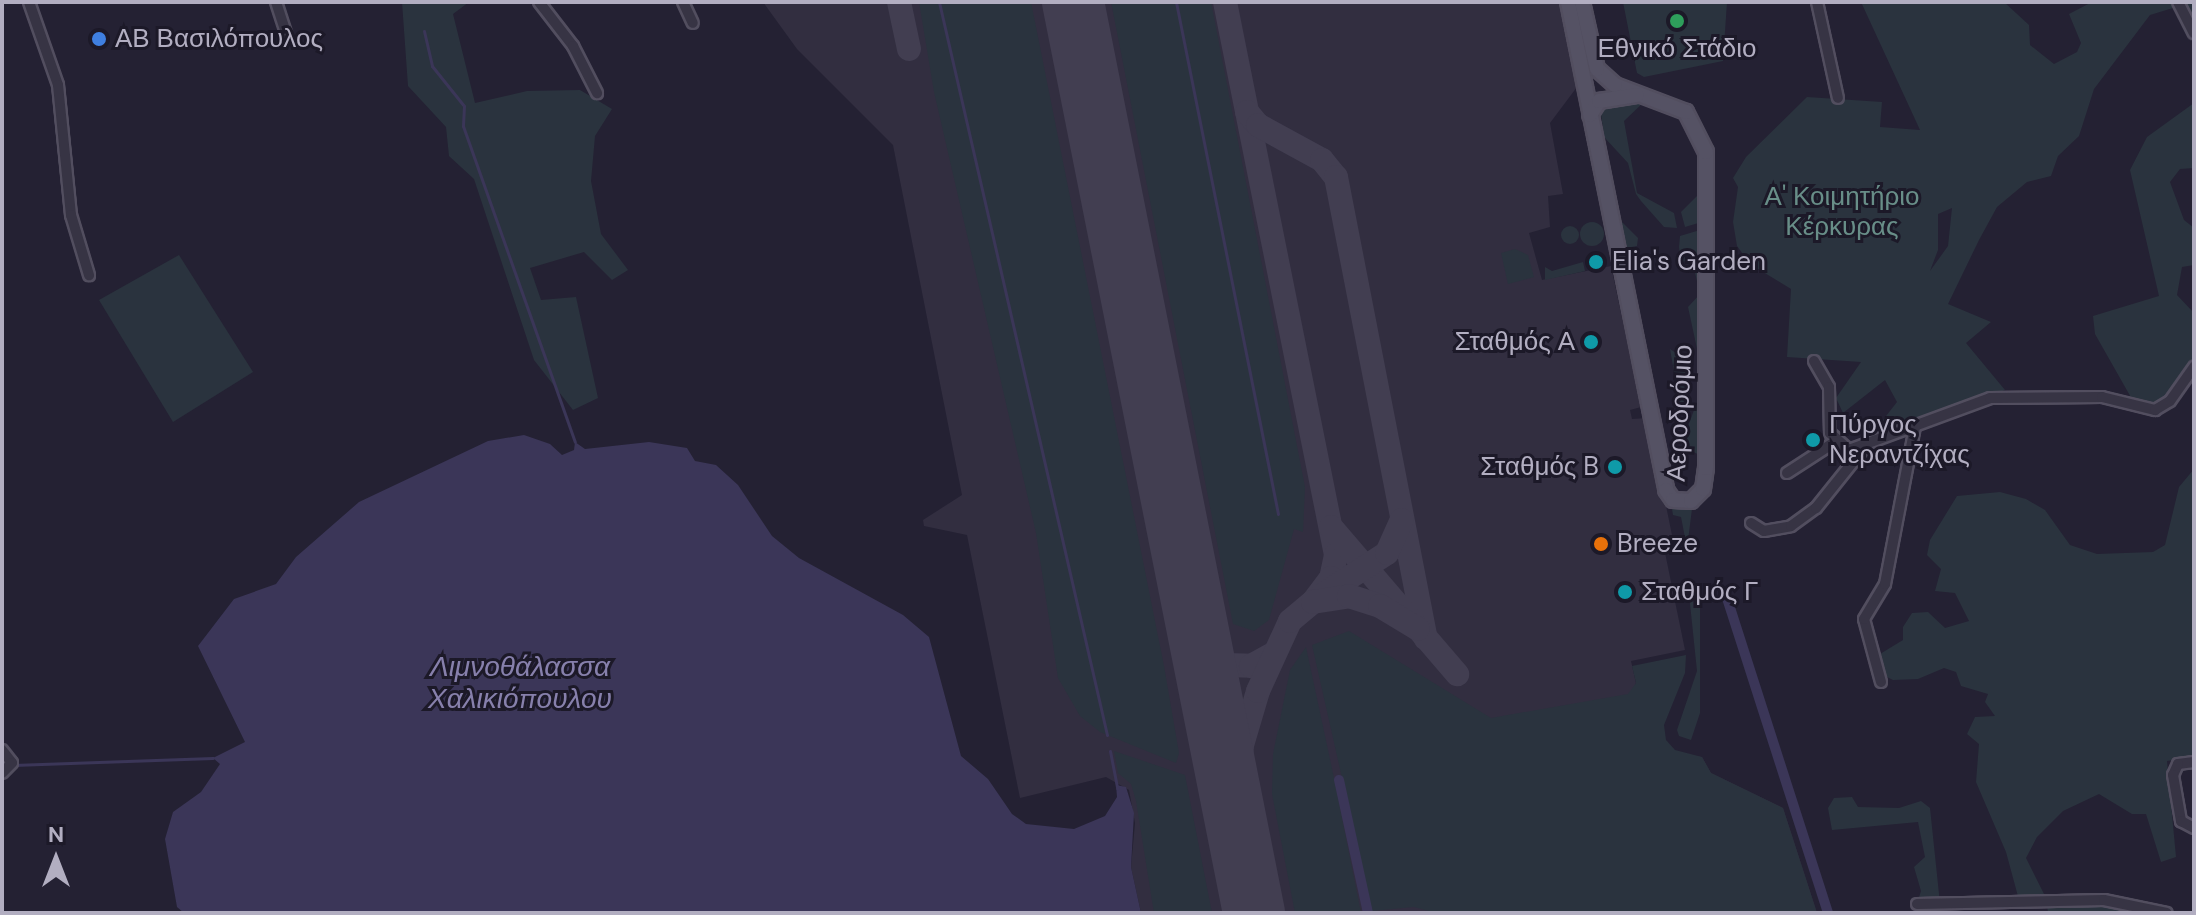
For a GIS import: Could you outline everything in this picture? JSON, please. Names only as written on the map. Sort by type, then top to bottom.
[{"type":"main road","name":"Αεροδρόμιο","points":[[1568,2],[1666,490],[1673,500],[1691,501],[1700,495],[1706,468],[1708,163],[1701,133],[1686,112],[1615,85],[1597,69],[1582,2]]},
{"type":"main road","points":[[1590,115],[1599,101],[1641,94]]},
{"type":"street","points":[[29,2],[58,85],[71,215],[89,275]]},
{"type":"street","points":[[276,2],[286,32]]},
{"type":"street","points":[[539,2],[573,46],[597,93]]},
{"type":"street","points":[[683,2],[693,23]]},
{"type":"street","points":[[1817,2],[1838,98]]},
{"type":"street","points":[[2178,2],[2194,33]]},
{"type":"street","points":[[1814,361],[1829,387],[1835,442]]},
{"type":"street","points":[[1835,442],[1849,450],[1864,448],[1990,398],[2102,397],[2155,410],[2170,401],[2194,367]]},
{"type":"street","points":[[1881,682],[1864,619],[1885,584],[1915,427]]},
{"type":"street","points":[[1787,473],[1835,442]]},
{"type":"street","points":[[1751,523],[1764,531],[1791,526],[1823,501],[1864,448]]},
{"type":"street","points":[[2,750],[9,768]]},
{"type":"street","points":[[2194,762],[2178,764],[2173,775],[2181,821],[2194,828]]},
{"type":"street","points":[[1917,904],[2104,900],[2167,913]]},
{"type":"shaded area","points":[[763,2],[1560,2],[1577,87],[1550,123],[1563,194],[1548,196],[1550,227],[1529,233],[1542,280],[1611,266],[1641,407],[1630,410],[1632,419],[1648,418],[1672,535],[1662,538],[1685,650],[1631,661],[1636,683],[1632,692],[1659,753],[1702,757],[1711,773],[1783,808],[1817,913],[1141,913],[1131,867],[1135,823],[1129,790],[1106,777],[1020,798],[967,535],[924,526],[923,520],[962,495],[893,145],[797,49]]},
{"type":"green space","points":[[402,2],[469,2],[453,14],[475,103],[527,91],[580,90],[612,109],[595,136],[591,181],[601,234],[628,270],[612,280],[584,252],[530,268],[541,300],[576,297],[598,398],[573,410],[534,360],[474,179],[449,156],[446,127],[408,86]]},
{"type":"green space","points":[[919,2],[1031,2],[1164,666],[1179,753],[1176,763],[1100,732],[1080,716],[1058,678],[1036,533],[934,92]]},
{"type":"green space","points":[[1111,2],[1211,2],[1305,487],[1303,532],[1294,529],[1269,620],[1254,631],[1233,624]]},
{"type":"green space","name":"Εθνικό Στάδιο","points":[[1623,2],[1727,2],[1723,61],[1644,77],[1637,73]]},
{"type":"green space","name":"Α' Κοιμητήριο Κέρκυρας","points":[[1861,2],[2004,2],[2029,25],[2030,45],[2054,64],[2077,52],[2081,43],[2069,14],[2092,2],[2194,2],[2194,19],[2186,4],[2150,15],[2094,89],[2079,136],[2058,156],[2051,176],[2027,182],[1997,207],[1979,240],[1948,304],[1991,322],[1966,343],[2005,390],[1879,437],[1879,425],[1897,402],[1885,380],[1843,413],[1836,398],[1861,362],[1787,357],[1791,289],[1750,264],[1737,246],[1733,222],[1738,187],[1733,178],[1746,157],[1807,97],[1882,102],[1880,127],[1920,130]],"holes":[[[1952,208],[1948,246],[1930,271],[1938,250],[1938,214]]]},
{"type":"green space","points":[[1639,97],[1675,108],[1693,122],[1706,175],[1705,221],[1685,227],[1681,212],[1699,194],[1698,175],[1703,174],[1696,136],[1684,116],[1645,101],[1624,121],[1637,193],[1674,213],[1677,228],[1664,227],[1641,201],[1636,194],[1628,163],[1604,137],[1600,106]]},
{"type":"green space","points":[[2194,103],[2194,168],[2180,169],[2170,182],[2184,220],[2194,228],[2194,265],[2182,267],[2177,295],[2194,313],[2194,367],[2163,406],[2137,408],[2095,334],[2093,316],[2159,296],[2130,170],[2147,137]]},
{"type":"green space","points":[[1618,218],[1638,238],[1637,246],[1621,249]]},
{"type":"green space","points":[[1592,222],[1601,225],[1604,234],[1601,243],[1592,246],[1583,243],[1580,234],[1583,225]]},
{"type":"green space","points":[[1570,226],[1579,235],[1570,244],[1561,235]]},
{"type":"green space","points":[[1700,230],[1701,456],[1681,445],[1697,402],[1699,358],[1688,307],[1700,294],[1692,260],[1681,262],[1679,247],[1680,236]]},
{"type":"green space","points":[[1515,249],[1528,255],[1534,277],[1508,284],[1501,253]]},
{"type":"green space","points":[[179,255],[253,372],[173,422],[99,300]]},
{"type":"green space","points":[[1583,262],[1585,271],[1545,280],[1545,267],[1552,271]]},
{"type":"green space","points":[[1670,349],[1686,360],[1683,412],[1680,406]]},
{"type":"green space","points":[[2194,469],[2194,757],[2167,761],[2176,857],[2161,862],[2146,814],[2132,814],[2099,794],[2063,811],[2037,837],[2026,858],[2046,898],[2119,906],[2133,913],[2048,913],[2047,905],[2019,900],[2006,852],[1976,782],[1979,744],[1967,734],[1975,717],[1995,716],[1985,702],[1988,694],[1961,686],[1956,672],[1944,668],[1918,679],[1893,680],[1885,676],[1880,654],[1903,640],[1903,627],[1912,613],[1928,612],[1945,628],[1969,621],[1955,593],[1935,591],[1941,569],[1927,555],[1930,540],[1957,496],[2000,492],[2026,499],[2045,510],[2070,545],[2097,554],[2153,552],[2165,545],[2179,487]]},
{"type":"green space","points":[[1701,501],[1692,509],[1687,548],[1681,517],[1673,515],[1671,503],[1684,507]]},
{"type":"green space","points":[[1693,593],[1693,608],[1700,608],[1700,713],[1691,740],[1679,736],[1677,730],[1697,671],[1689,594]]},
{"type":"green space","points":[[1349,631],[1491,718],[1628,694],[1636,683],[1632,666],[1686,655],[1685,673],[1664,725],[1666,740],[1675,750],[1702,757],[1711,773],[1783,808],[1817,913],[1436,913],[1414,907],[1372,911],[1312,645]]},
{"type":"green space","points":[[1306,647],[1361,913],[1295,913],[1272,794],[1273,754],[1290,670]]},
{"type":"green space","points":[[1114,751],[1185,775],[1212,913],[1154,913],[1136,801],[1131,784],[1118,773]]},
{"type":"green space","points":[[1852,797],[1858,807],[1899,808],[1921,801],[1930,808],[1941,913],[1914,913],[1921,891],[1914,867],[1925,857],[1918,822],[1832,830],[1828,808],[1834,798]]},
{"type":"water","name":"Λιμνοθάλασσα Χαλικιόπουλου","points":[[524,435],[550,444],[562,455],[574,450],[575,442],[585,449],[649,442],[687,448],[695,461],[716,465],[738,485],[772,536],[799,558],[903,615],[929,637],[961,756],[988,779],[1012,814],[1026,824],[1074,829],[1105,816],[1117,797],[1116,785],[1126,787],[1134,813],[1131,867],[1141,913],[184,913],[177,907],[165,839],[173,812],[201,792],[220,764],[213,758],[245,742],[198,646],[234,599],[276,584],[296,557],[359,502],[488,441]]},
{"type":"waterway","points":[[939,2],[1107,735]]},
{"type":"waterway","points":[[1176,2],[1278,514]]},
{"type":"waterway","points":[[424,31],[432,66],[464,106],[463,126],[575,442]]},
{"type":"waterway","points":[[1725,592],[1828,913]]},
{"type":"waterway","points":[[1110,751],[1117,788]]},
{"type":"waterway","points":[[13,765],[213,758]]},
{"type":"waterway","points":[[1339,780],[1368,913]]},
{"type":"waterway","points":[[1385,913],[1427,913]]},
{"type":"taxiway","points":[[899,2],[909,49]]},
{"type":"taxiway","points":[[1225,2],[1336,555],[1331,578],[1313,602]]},
{"type":"taxiway","points":[[1247,112],[1258,125],[1322,160],[1336,177],[1426,638]]},
{"type":"taxiway","points":[[1321,596],[1387,553],[1402,520]]},
{"type":"taxiway","points":[[1331,527],[1457,674]]},
{"type":"taxiway","points":[[1244,860],[1238,796],[1242,745],[1258,691],[1290,621],[1313,602],[1349,596],[1380,606],[1418,629]]},
{"type":"taxiway","points":[[1195,615],[1207,651],[1227,665],[1251,666],[1274,653]]},
{"type":"runway","points":[[1073,2],[1254,913]]},
{"type":"place","name":"Εθνικό Στάδιο","points":[[1677,21]]},
{"type":"place","name":"ΑΒ Βασιλόπουλος","points":[[99,39]]},
{"type":"place","name":"Elia's Garden","points":[[1596,262]]},
{"type":"place","name":"Σταθμός Α","points":[[1591,342]]},
{"type":"place","name":"Πύργος Νεραντζίχας","points":[[1813,440]]},
{"type":"place","name":"Σταθμός B","points":[[1615,467]]},
{"type":"place","name":"Breeze","points":[[1601,544]]},
{"type":"place","name":"Σταθμός Γ","points":[[1625,592]]}]
